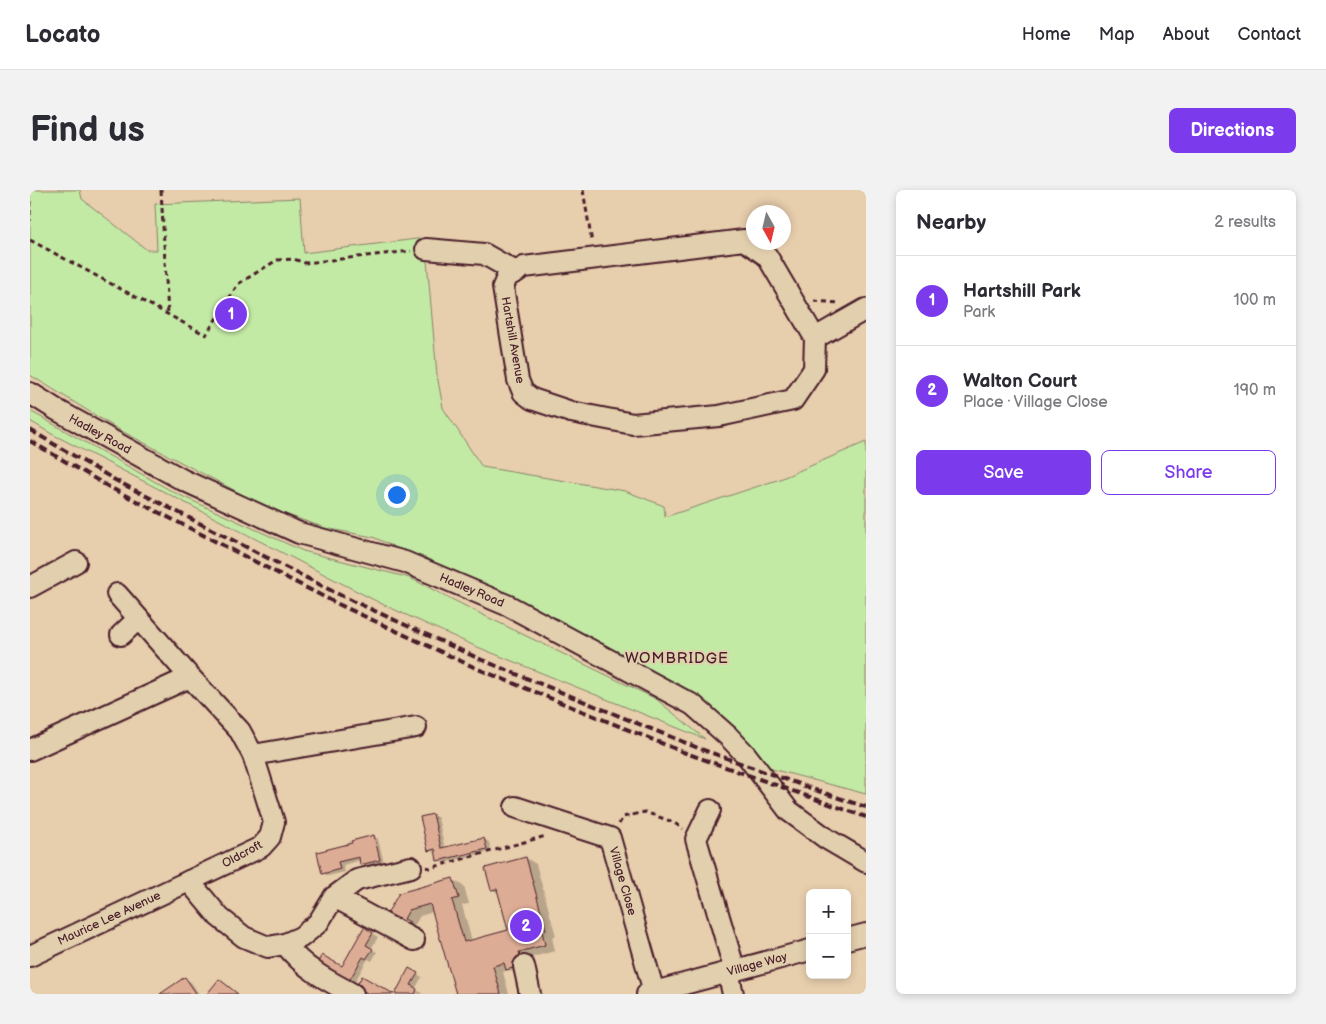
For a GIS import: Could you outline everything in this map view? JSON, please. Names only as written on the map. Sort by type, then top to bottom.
[{"type":"street","points":[[426,250],[484,254],[516,272],[524,266],[744,240],[767,256],[815,338],[857,306]]},
{"type":"street","name":"Hartshill Avenue","points":[[516,272],[507,277],[503,287],[520,386],[523,392],[532,399],[571,412],[633,424],[719,416],[793,400],[814,370],[815,338]]},
{"type":"street","name":"Hadley Road","points":[[30,393],[183,480],[299,533],[405,562],[509,606],[693,705],[747,756],[789,811],[827,839],[866,862]]},
{"type":"street","points":[[30,587],[76,562]]},
{"type":"street","name":"Oldcroft","points":[[117,594],[240,731],[253,755],[274,822],[270,837],[261,847],[189,881]]},
{"type":"street","points":[[121,636],[138,619]]},
{"type":"street","points":[[30,750],[190,677]]},
{"type":"street","points":[[253,755],[416,727]]},
{"type":"street","name":"Village Close","points":[[515,807],[610,838],[651,993]]},
{"type":"street","points":[[710,810],[696,838],[731,971],[732,994]]},
{"type":"street","points":[[189,881],[219,917],[244,937],[268,947],[285,944],[301,937],[318,922],[334,896],[357,880],[411,867]]},
{"type":"street","name":"Maurice Lee Avenue","points":[[30,956],[189,881]]},
{"type":"street","points":[[334,896],[414,940]]},
{"type":"street","points":[[851,938],[866,934]]},
{"type":"street","points":[[285,944],[300,962],[353,994]]},
{"type":"street","name":"Village Way","points":[[651,993],[806,951]]},
{"type":"street","points":[[524,966],[530,994]]},
{"type":"path","points":[[161,190],[168,315]]},
{"type":"path","points":[[583,190],[594,258]]},
{"type":"path","points":[[30,201],[30,221]]},
{"type":"path","points":[[30,240],[206,335],[238,284],[277,260],[294,259],[305,263],[426,250]]},
{"type":"path","points":[[793,300],[857,306]]},
{"type":"path","points":[[610,838],[623,816],[645,812],[673,822],[696,838]]},
{"type":"path","points":[[411,867],[430,868],[551,835],[572,825]]},
{"type":"green space","points":[[30,190],[80,190],[82,199],[147,250],[157,250],[155,204],[300,198],[304,253],[425,238],[437,375],[443,408],[482,467],[625,491],[664,506],[665,517],[780,479],[866,442],[866,794],[772,769],[712,710],[552,619],[373,537],[325,528],[268,508],[116,428],[30,375]]},
{"type":"green space","points":[[30,411],[175,493],[303,551],[410,578],[656,699],[705,739],[475,646],[380,603],[50,433],[30,421]]},
{"type":"building","points":[[433,814],[441,848],[484,838],[487,849],[437,861],[435,849],[428,851],[420,817]]},
{"type":"building","points":[[374,835],[380,860],[360,865],[359,857],[338,862],[340,869],[322,874],[317,852]]},
{"type":"building","points":[[526,857],[546,930],[542,931],[545,945],[519,952],[523,965],[506,970],[504,963],[493,966],[501,994],[456,994],[430,904],[409,910],[404,919],[410,922],[405,931],[384,919],[399,893],[453,878],[459,898],[452,900],[464,942],[508,930],[497,889],[491,890],[485,868]]},
{"type":"building","points":[[364,927],[373,933],[366,945],[373,949],[366,959],[363,957],[349,981],[317,963],[322,955],[342,966]]},
{"type":"building","points":[[409,968],[418,973],[411,985],[417,989],[415,994],[395,994]]},
{"type":"building","points":[[362,976],[394,994],[369,994],[356,987]]},
{"type":"building","points":[[185,977],[196,993],[160,994]]},
{"type":"building","points":[[219,979],[238,994],[207,994]]},
{"type":"railway","points":[[30,430],[115,480],[342,596],[482,660],[698,748],[866,807]]},
{"type":"railway","points":[[30,441],[111,488],[338,604],[478,669],[683,752],[866,817]]},
{"type":"place","name":"Hartshill Park","points":[[231,314]]},
{"type":"place","name":"Walton Court","points":[[526,926]]},
{"type":"district","name":"WOMBRIDGE","points":[[677,658]]}]
